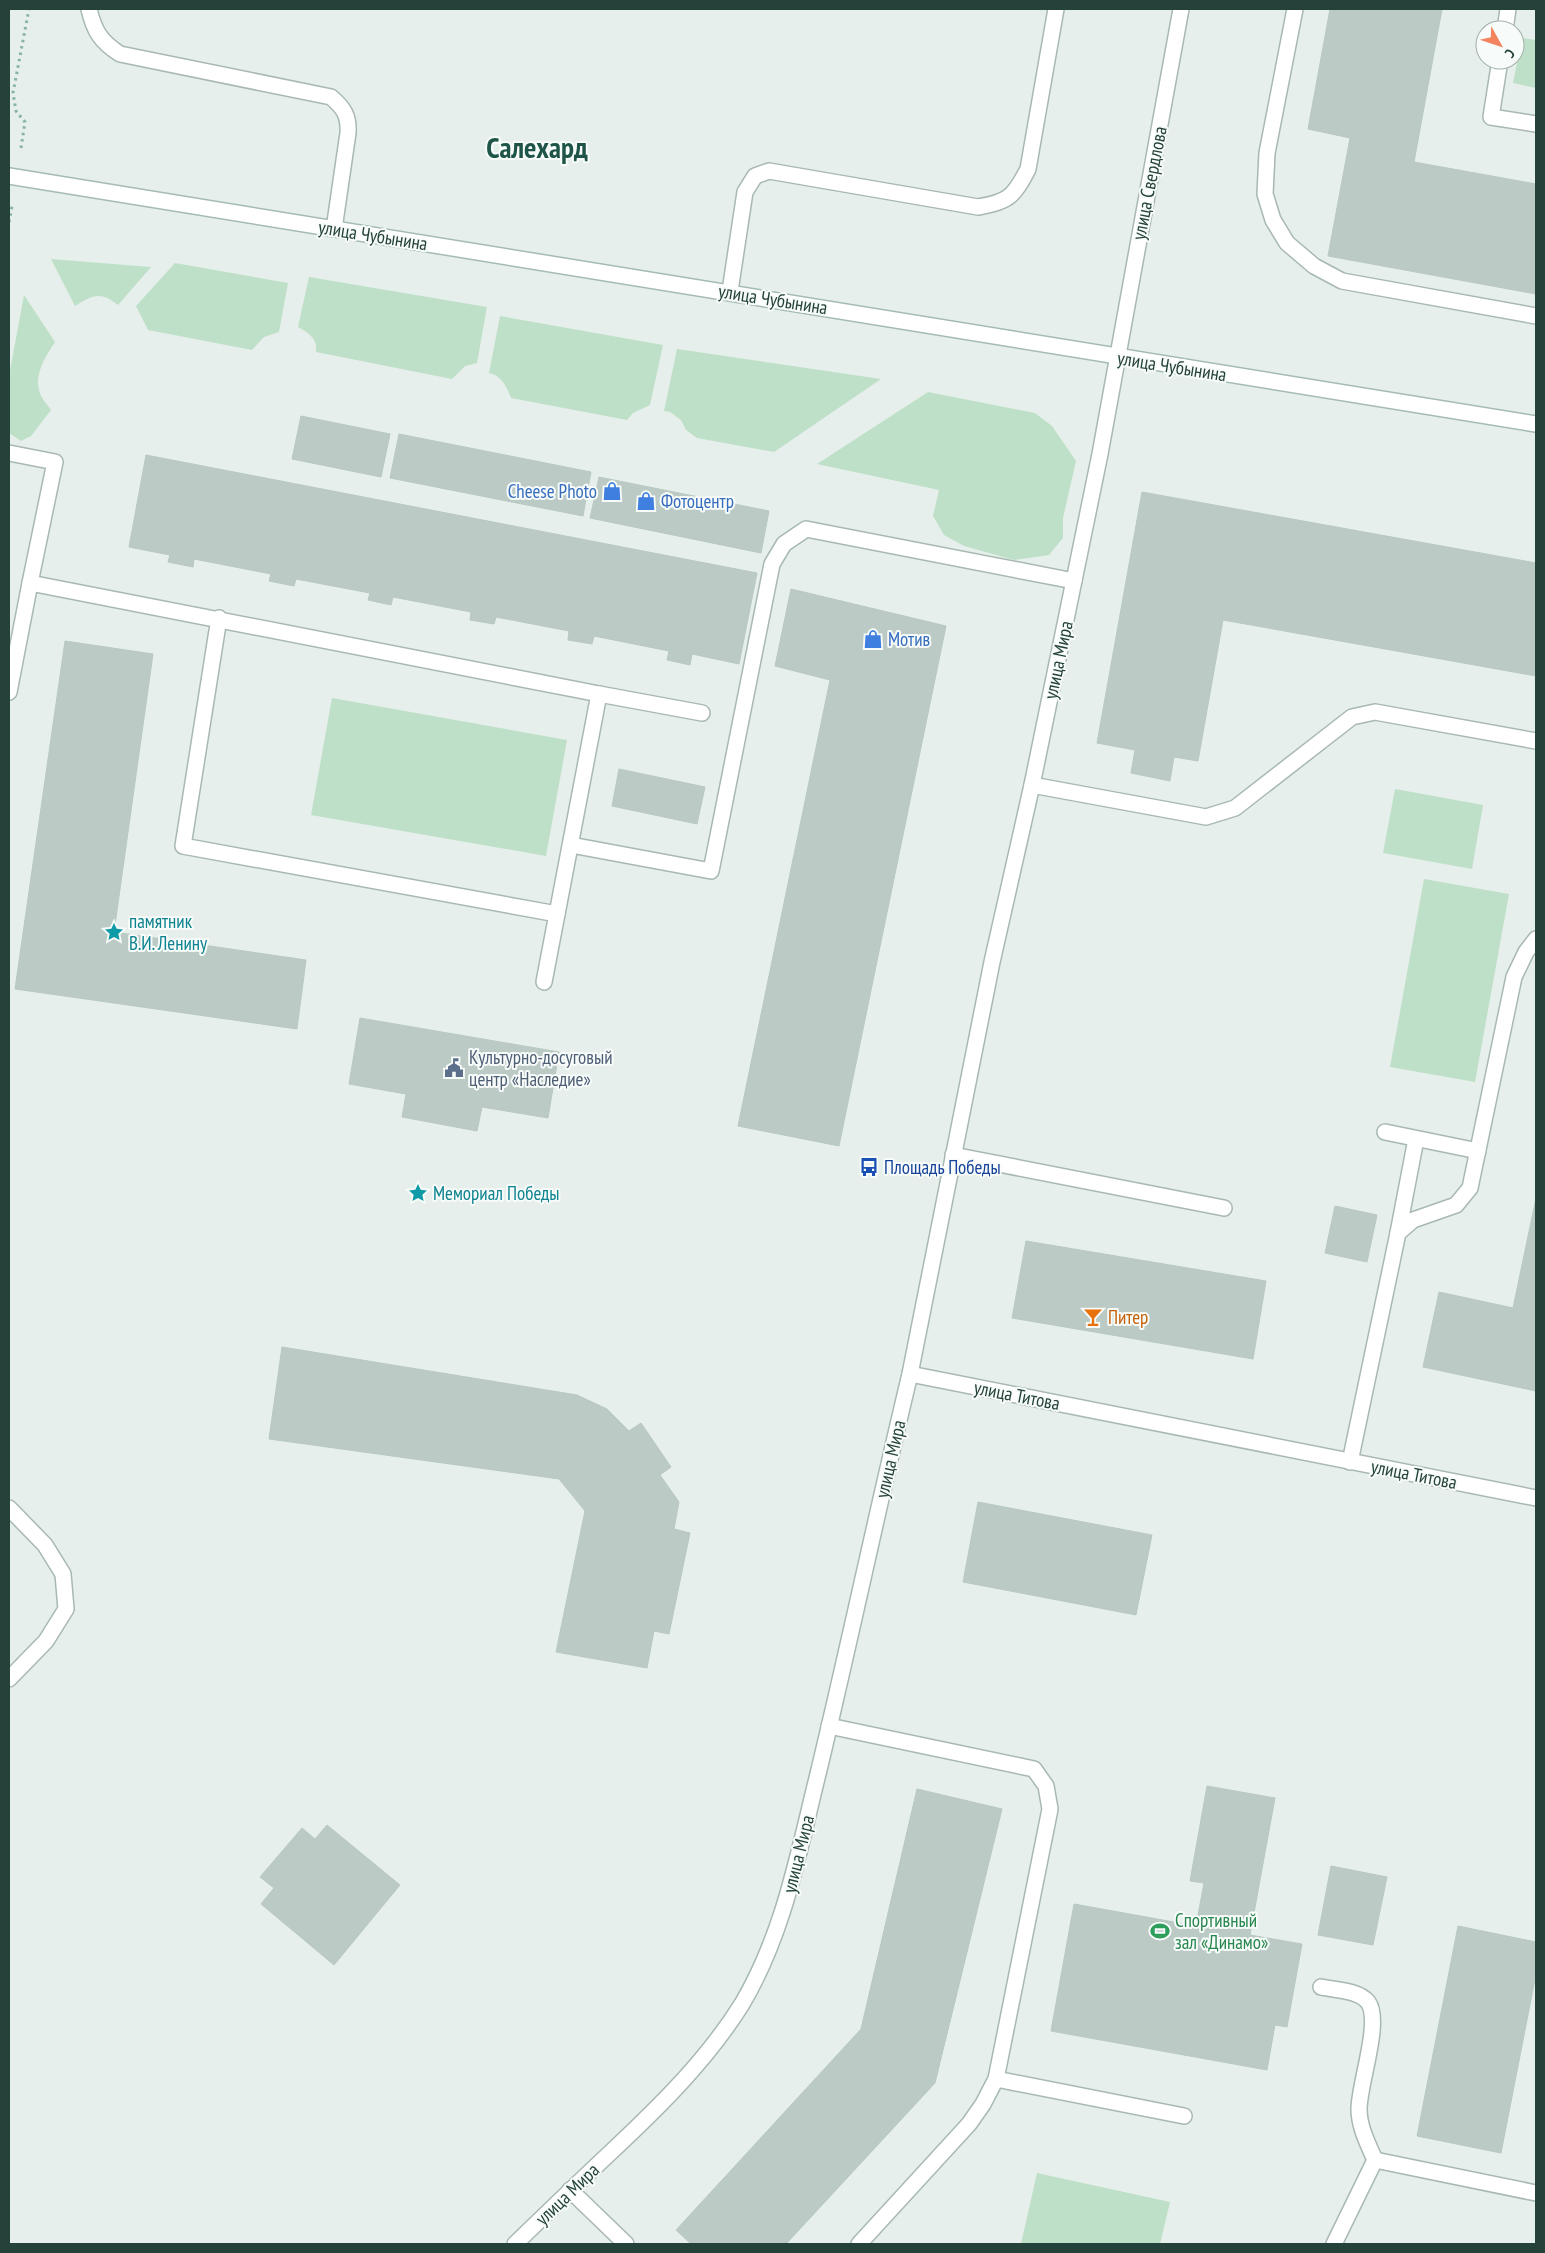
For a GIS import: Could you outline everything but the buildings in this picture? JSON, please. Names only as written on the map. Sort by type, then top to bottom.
[{"type":"street","points":[[89,9],[92,23],[104,44],[120,54],[331,97],[342,107],[348,118],[348,133],[334,229]]},
{"type":"street","points":[[730,292],[745,192],[755,176],[769,171],[978,207],[999,204],[1017,190],[1028,169],[1056,9]]},
{"type":"street","name":"улица Свердлова","points":[[1118,357],[1181,9]]},
{"type":"street","points":[[1295,9],[1267,152],[1265,194],[1273,220],[1287,244],[1314,266],[1342,281],[1536,316]]},
{"type":"street","points":[[1498,70],[1491,117],[1536,124]]},
{"type":"street","name":"улица Чубынина","points":[[13,177],[1536,424]]},
{"type":"street","name":"улица Мира","points":[[953,1155],[992,962],[1032,785],[1118,357]]},
{"type":"street","points":[[9,453],[55,462],[9,692]]},
{"type":"street","points":[[571,845],[711,871],[772,564],[784,544],[806,529],[1074,581]]},
{"type":"street","points":[[30,583],[219,618],[702,714]]},
{"type":"street","points":[[219,618],[183,846],[557,914]]},
{"type":"street","points":[[544,982],[599,694]]},
{"type":"street","points":[[1032,785],[1206,816],[1235,808],[1352,717],[1375,712],[1536,741]]},
{"type":"street","points":[[1398,1233],[1413,1220],[1456,1205],[1470,1188],[1514,977],[1526,952],[1536,939]]},
{"type":"street","points":[[1385,1132],[1478,1151]]},
{"type":"street","points":[[1350,1462],[1416,1139]]},
{"type":"street","points":[[910,1374],[953,1155],[1224,1208]]},
{"type":"street","name":"улица Мира","points":[[514,2244],[678,2086],[711,2048],[741,2005],[763,1964],[783,1914],[829,1726],[910,1374]]},
{"type":"street","name":"улица Титова","points":[[910,1374],[1536,1498]]},
{"type":"street","points":[[9,1508],[45,1545],[63,1574],[66,1609],[46,1641],[9,1678]]},
{"type":"street","points":[[829,1726],[1034,1769],[1046,1786],[1050,1809],[996,2079],[983,2104],[969,2124],[859,2244]]},
{"type":"street","points":[[1321,1987],[1359,1995],[1369,2003],[1373,2024],[1359,2108],[1362,2131],[1375,2160]]},
{"type":"street","points":[[996,2079],[1184,2116]]},
{"type":"street","points":[[1375,2160],[1536,2193]]},
{"type":"street","points":[[1334,2244],[1375,2160]]},
{"type":"street","points":[[570,2190],[626,2244]]},
{"type":"path","points":[[9,222],[13,177],[25,122],[16,111],[11,92],[29,9]]},
{"type":"green space","points":[[1525,38],[1536,40],[1536,88],[1513,83],[1516,70],[1525,70]]},
{"type":"green space","points":[[51,259],[151,267],[118,305],[106,298],[96,296],[75,306]]},
{"type":"green space","points":[[175,263],[288,283],[279,332],[264,337],[252,350],[148,330],[136,306]]},
{"type":"green space","points":[[309,277],[487,307],[477,363],[465,366],[452,379],[316,352],[316,343],[312,337],[298,327]]},
{"type":"green space","points":[[24,295],[55,342],[42,364],[38,383],[42,398],[51,410],[31,436],[21,441],[9,433],[9,376]]},
{"type":"green space","points":[[500,316],[663,345],[650,405],[633,413],[627,420],[511,398],[500,379],[489,373]]},
{"type":"green space","points":[[677,349],[881,379],[774,452],[697,438],[686,430],[681,420],[670,412],[664,411]]},
{"type":"green space","points":[[928,392],[1035,413],[1052,426],[1076,461],[1063,518],[1063,538],[1049,555],[1014,560],[964,546],[944,535],[933,516],[939,490],[817,464]]},
{"type":"green space","points":[[332,698],[567,740],[546,856],[311,815]]},
{"type":"green space","points":[[1395,789],[1483,805],[1472,869],[1383,853]]},
{"type":"green space","points":[[1424,879],[1509,894],[1475,1082],[1390,1067]]},
{"type":"green space","points":[[1037,2173],[1170,2202],[1160,2244],[1021,2244]]},
{"type":"place","name":"Cheese Photo","points":[[612,491]]},
{"type":"place","name":"Фотоцентр","points":[[646,501]]},
{"type":"place","name":"Мотив","points":[[873,639]]},
{"type":"place","name":"памятник В.И. Ленину","points":[[114,932]]},
{"type":"place","name":"Культурно-досуговый центр «Наследие»","points":[[454,1068]]},
{"type":"place","name":"Площадь Победы","points":[[869,1167]]},
{"type":"place","name":"Мемориал Победы","points":[[418,1193]]},
{"type":"place","name":"Питер","points":[[1093,1317]]},
{"type":"place","name":"Спортивный зал «Динамо»","points":[[1160,1931]]},
{"type":"district","name":"Салехард","points":[[537,148]]}]
